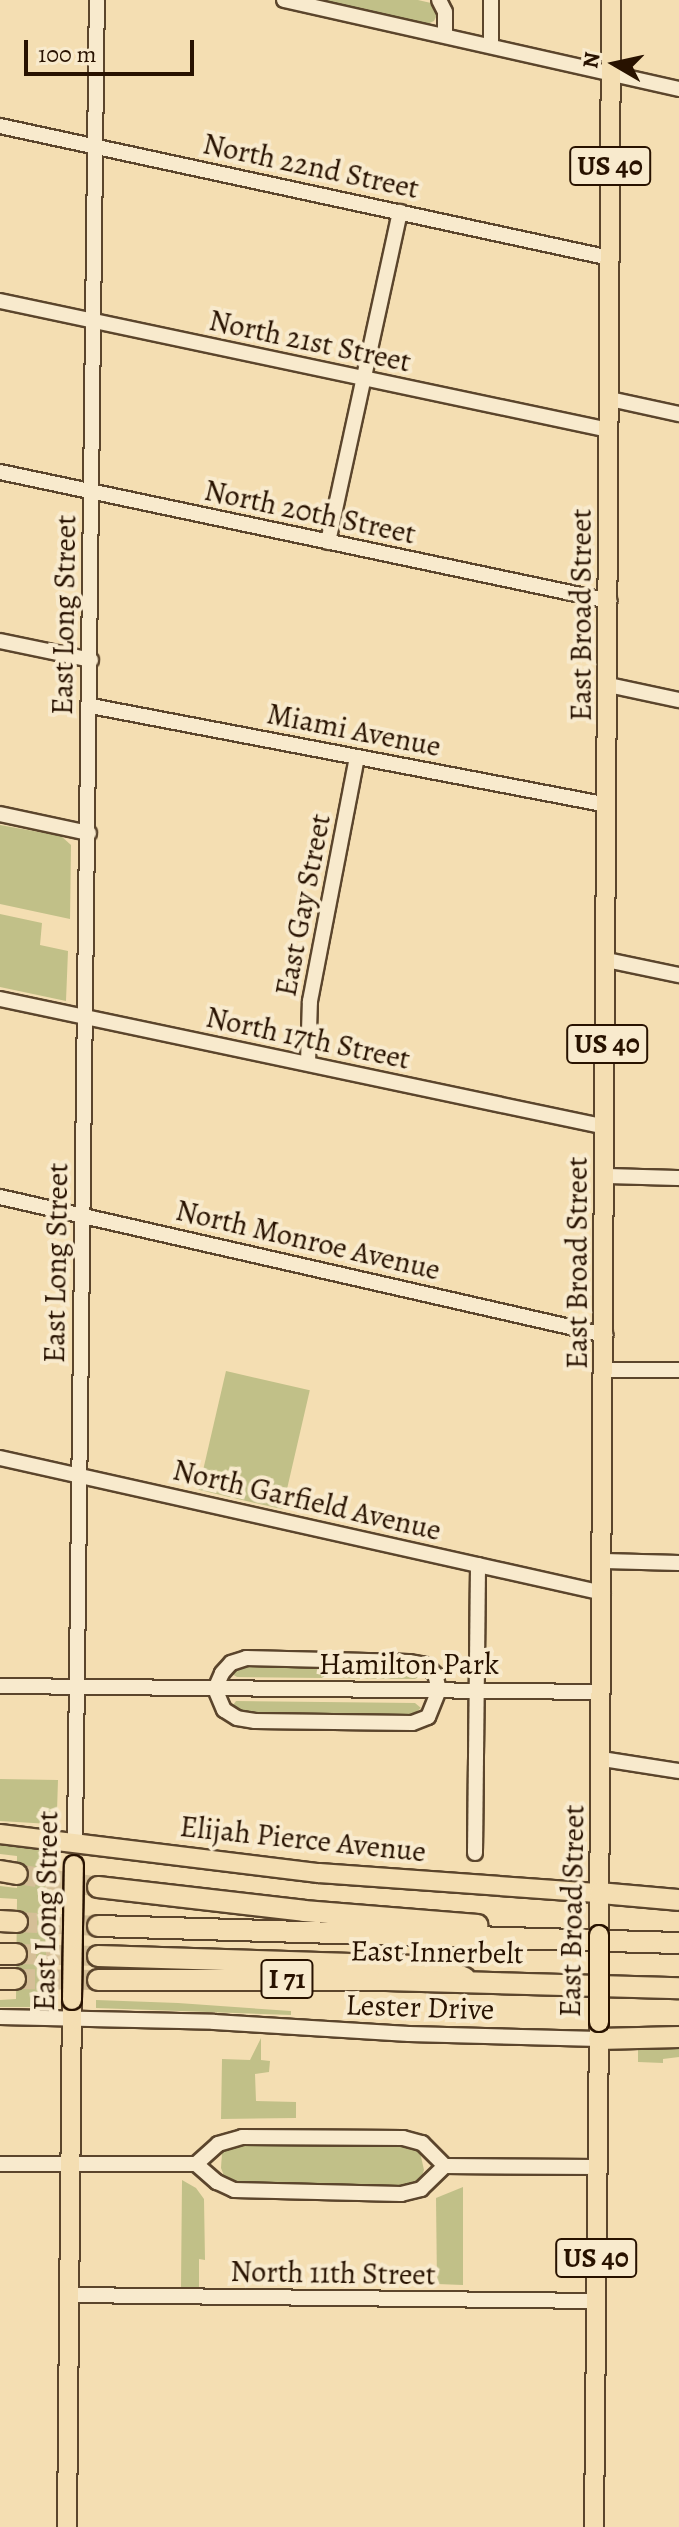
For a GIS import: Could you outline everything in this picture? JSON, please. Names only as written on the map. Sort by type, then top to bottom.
[{"type":"highway","points":[[98,1887],[304,1911],[502,1928],[547,1940]]},
{"type":"highway","points":[[600,1900],[679,1900]]},
{"type":"highway","name":"I 71","points":[[98,1926],[679,1943]]},
{"type":"highway","points":[[98,1956],[439,1967],[476,1982]]},
{"type":"highway","name":"East Innerbelt","points":[[98,1980],[476,1982],[679,1988]]},
{"type":"highway","points":[[599,2031],[679,2037]]},
{"type":"main road","name":"East Broad Street","points":[[594,2527],[604,1561],[611,0]]},
{"type":"main road","name":"Elijah Pierce Avenue","points":[[0,1834],[319,1873],[600,1900]]},
{"type":"main road","name":"East Long Street","points":[[67,2527],[75,1841]]},
{"type":"street","name":"East Long Street","points":[[75,1841],[91,706],[97,0]]},
{"type":"street","points":[[284,0],[679,89]]},
{"type":"street","points":[[439,0],[445,12],[445,35]]},
{"type":"street","points":[[491,0],[491,45]]},
{"type":"street","name":"North 22nd Street","points":[[0,126],[610,258]]},
{"type":"street","points":[[328,542],[400,212]]},
{"type":"street","name":"North 21st Street","points":[[0,301],[609,430]]},
{"type":"street","points":[[610,399],[679,414]]},
{"type":"street","name":"North 20th Street","points":[[0,472],[609,601]]},
{"type":"street","points":[[0,641],[91,660]]},
{"type":"street","points":[[609,685],[679,700]]},
{"type":"street","name":"Miami Avenue","points":[[91,706],[608,805]]},
{"type":"street","name":"East Gay Street","points":[[308,1063],[310,1001],[357,757]]},
{"type":"street","points":[[0,814],[89,833]]},
{"type":"street","points":[[607,960],[679,975]]},
{"type":"street","name":"North 17th Street","points":[[0,999],[606,1127]]},
{"type":"street","points":[[606,1176],[679,1178]]},
{"type":"street","name":"North Monroe Avenue","points":[[0,1197],[605,1335]]},
{"type":"street","points":[[605,1370],[679,1370]]},
{"type":"street","name":"North Garfield Avenue","points":[[0,1458],[603,1593]]},
{"type":"street","points":[[604,1561],[679,1563]]},
{"type":"street","points":[[475,1853],[478,1565]]},
{"type":"street","points":[[246,1658],[418,1664],[435,1674],[439,1690],[428,1717],[412,1723],[397,1723],[237,1718],[224,1710],[215,1689],[222,1673],[231,1663],[246,1658]]},
{"type":"street","name":"Hamilton Park","points":[[0,1686],[602,1692]]},
{"type":"street","points":[[602,1759],[679,1771]]},
{"type":"street","name":"Lester Drive","points":[[0,2017],[72,2009],[599,2031]]},
{"type":"street","points":[[196,2164],[218,2144],[242,2137],[403,2138],[422,2143],[445,2166]]},
{"type":"street","points":[[0,2164],[196,2164],[217,2182],[234,2190],[401,2194],[421,2189],[445,2166],[597,2167]]},
{"type":"street","name":"North 11th Street","points":[[69,2295],[596,2301]]},
{"type":"shaded area","points":[[318,0],[418,0],[431,3],[438,13],[434,21],[427,24]]},
{"type":"shaded area","points":[[0,825],[61,836],[71,845],[70,919],[0,904]]},
{"type":"shaded area","points":[[0,914],[42,923],[40,945],[68,951],[66,1001],[0,987]]},
{"type":"shaded area","points":[[226,1371],[310,1390],[282,1509],[199,1490]]},
{"type":"shaded area","points":[[245,1665],[412,1667],[420,1670],[422,1675],[415,1679],[237,1677],[232,1674],[232,1669]]},
{"type":"shaded area","points":[[236,1701],[415,1703],[421,1708],[412,1715],[243,1713],[231,1708]]},
{"type":"shaded area","points":[[0,1779],[58,1780],[57,1811],[50,1812],[50,1824],[0,1821]]},
{"type":"shaded area","points":[[0,1844],[51,1850],[47,2000],[43,2001],[49,2007],[0,2007],[0,2000],[16,1999],[17,1899],[0,1898],[0,1886],[17,1888],[17,1856],[0,1854]]},
{"type":"shaded area","points":[[96,2000],[291,2011],[291,2015],[96,2008]]},
{"type":"shaded area","points":[[261,2038],[261,2060],[270,2061],[269,2072],[255,2074],[256,2101],[296,2102],[296,2118],[221,2119],[222,2059],[250,2060]]},
{"type":"shaded area","points":[[679,2044],[679,2057],[663,2059],[663,2063],[638,2062],[638,2047]]},
{"type":"shaded area","points":[[234,2142],[412,2146],[420,2152],[424,2170],[420,2181],[411,2189],[236,2186],[226,2181],[221,2168],[222,2153]]},
{"type":"shaded area","points":[[182,2180],[196,2188],[204,2199],[205,2260],[199,2259],[199,2288],[181,2287]]},
{"type":"shaded area","points":[[463,2187],[463,2285],[437,2284],[436,2198]]},
{"type":"tunnel","points":[[17,1874],[98,1887]]},
{"type":"tunnel","points":[[17,1922],[98,1926]]},
{"type":"tunnel","points":[[16,1954],[98,1956]]},
{"type":"tunnel","points":[[15,1979],[98,1980]]}]
